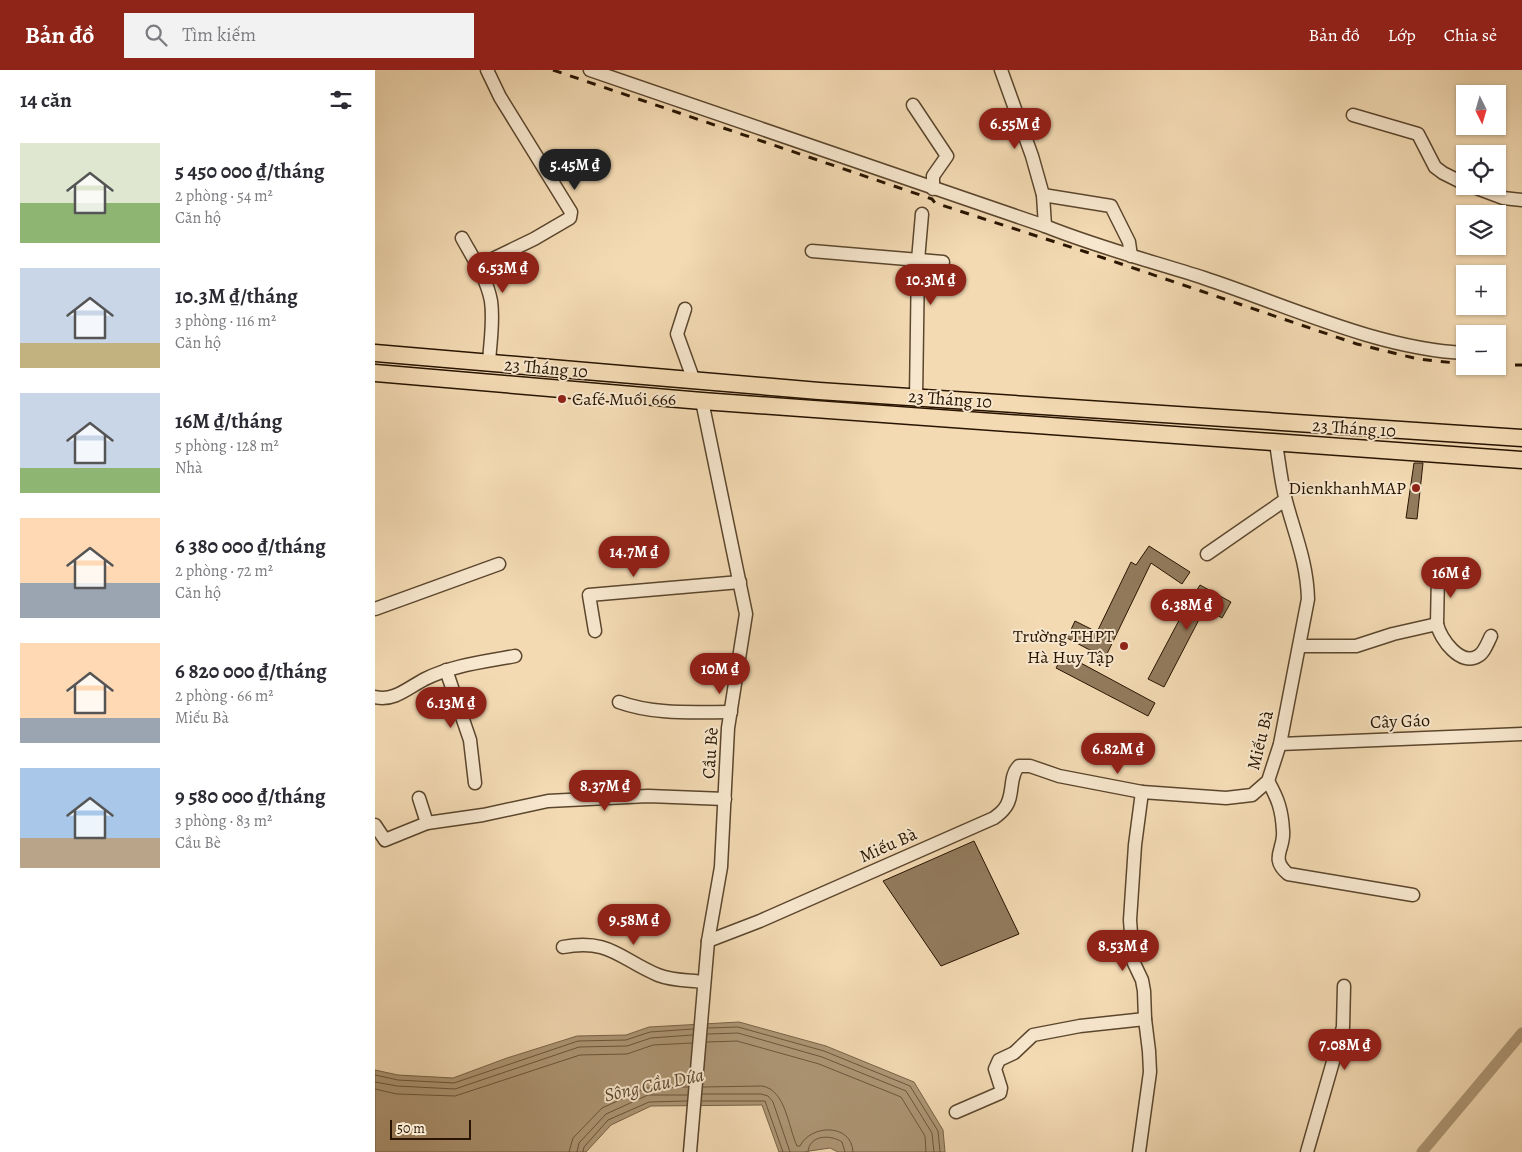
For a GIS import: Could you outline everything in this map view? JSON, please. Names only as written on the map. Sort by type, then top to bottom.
[{"type":"main road","name":"23 Tháng 10","points":[[375,353],[916,398],[1522,438]]},
{"type":"main road","name":"23 Tháng 10","points":[[375,373],[702,401],[1522,460]]},
{"type":"main road","points":[[694,381],[702,401]]},
{"type":"main road","points":[[1276,443],[1277,422]]},
{"type":"street","points":[[477,266],[534,239],[569,218],[571,212],[500,97],[487,70]]},
{"type":"street","points":[[590,70],[1045,226],[1087,243],[1203,278],[1369,335],[1448,353],[1456,353]]},
{"type":"street","points":[[1001,70],[1032,156],[1043,195],[1045,226]]},
{"type":"street","points":[[913,105],[947,156],[933,176],[933,189]]},
{"type":"street","points":[[1353,115],[1418,134],[1435,167],[1456,180]]},
{"type":"street","points":[[1043,195],[1111,206],[1129,242],[1131,256]]},
{"type":"street","points":[[1495,195],[1522,200]]},
{"type":"street","points":[[916,398],[918,260],[922,214]]},
{"type":"street","points":[[462,238],[489,293],[491,303],[489,363]]},
{"type":"street","points":[[812,251],[943,262]]},
{"type":"street","points":[[685,309],[677,334],[694,381]]},
{"type":"street","name":"Cầu Bè","points":[[690,1152],[703,986],[708,941],[721,867],[728,728],[746,614],[702,401]]},
{"type":"street","name":"Miếu Bà","points":[[708,941],[760,921],[995,818],[1005,809],[1015,770],[1019,766],[1030,766],[1059,776],[1142,792],[1242,798],[1259,791],[1268,782],[1281,744],[1287,702],[1307,606],[1307,577],[1301,546],[1285,500],[1276,443]]},
{"type":"street","points":[[1207,554],[1285,500]]},
{"type":"street","points":[[375,609],[499,564]]},
{"type":"street","points":[[1438,575],[1437,624],[1439,633],[1448,646],[1466,659],[1480,655],[1491,636]]},
{"type":"street","points":[[595,631],[589,595],[740,582]]},
{"type":"street","points":[[1300,646],[1356,646],[1393,634],[1437,624]]},
{"type":"street","points":[[375,698],[382,699],[397,696],[425,679],[446,670],[515,656]]},
{"type":"street","points":[[446,670],[470,740],[475,783]]},
{"type":"street","points":[[619,702],[638,708],[672,712],[731,712]]},
{"type":"street","name":"Cây Gáo","points":[[1281,744],[1522,734]]},
{"type":"street","points":[[1268,782],[1279,799],[1284,833],[1278,857],[1280,868],[1288,874],[1413,894]]},
{"type":"street","points":[[1139,1152],[1150,1072],[1144,991],[1142,980],[1133,961],[1130,920],[1135,846],[1142,792]]},
{"type":"street","points":[[375,825],[385,840],[427,824],[483,816],[529,805],[563,800],[649,796],[725,799]]},
{"type":"street","points":[[419,798],[427,824]]},
{"type":"street","points":[[563,947],[579,944],[597,946],[624,956],[656,974],[703,986]]},
{"type":"street","points":[[1307,1152],[1343,1027],[1344,986]]},
{"type":"street","points":[[956,1112],[1000,1093],[1001,1088],[995,1069],[999,1060],[1014,1052],[1033,1035],[1080,1026],[1145,1019]]},
{"type":"water","name":"Sông Cầu Dứa","points":[[739,1022],[826,1046],[914,1082],[943,1130],[945,1152],[838,1152],[830,1148],[803,1152],[779,1152],[762,1105],[651,1106],[611,1125],[586,1152],[375,1152],[375,1070],[398,1075],[453,1078],[507,1058],[577,1036],[626,1035],[649,1027]]},
{"type":"building","name":"DienkhanhMAP","points":[[1414,463],[1423,463],[1417,519],[1406,518]]},
{"type":"building","points":[[1149,546],[1190,572],[1182,584],[1151,563],[1105,658],[1067,638],[1075,621],[1097,632],[1131,562],[1136,565]]},
{"type":"building","points":[[1200,585],[1231,602],[1222,618],[1205,608],[1164,687],[1148,679],[1185,609]]},
{"type":"building","points":[[1064,654],[1155,703],[1148,716],[1056,668]]},
{"type":"building","points":[[974,841],[1019,934],[941,966],[883,881]]},
{"type":"waterway","points":[[1422,1152],[1522,1033]]},
{"type":"railway","points":[[553,70],[932,199],[935,203],[1357,344],[1418,359],[1456,363]]},
{"type":"railway","points":[[1506,365],[1522,365]]},
{"type":"place","name":"Café Muối 666","points":[[562,399]]},
{"type":"place","name":"DienkhanhMAP","points":[[1416,488]]},
{"type":"place","name":"Trường THPT Hà Huy Tập","points":[[1124,646]]}]
